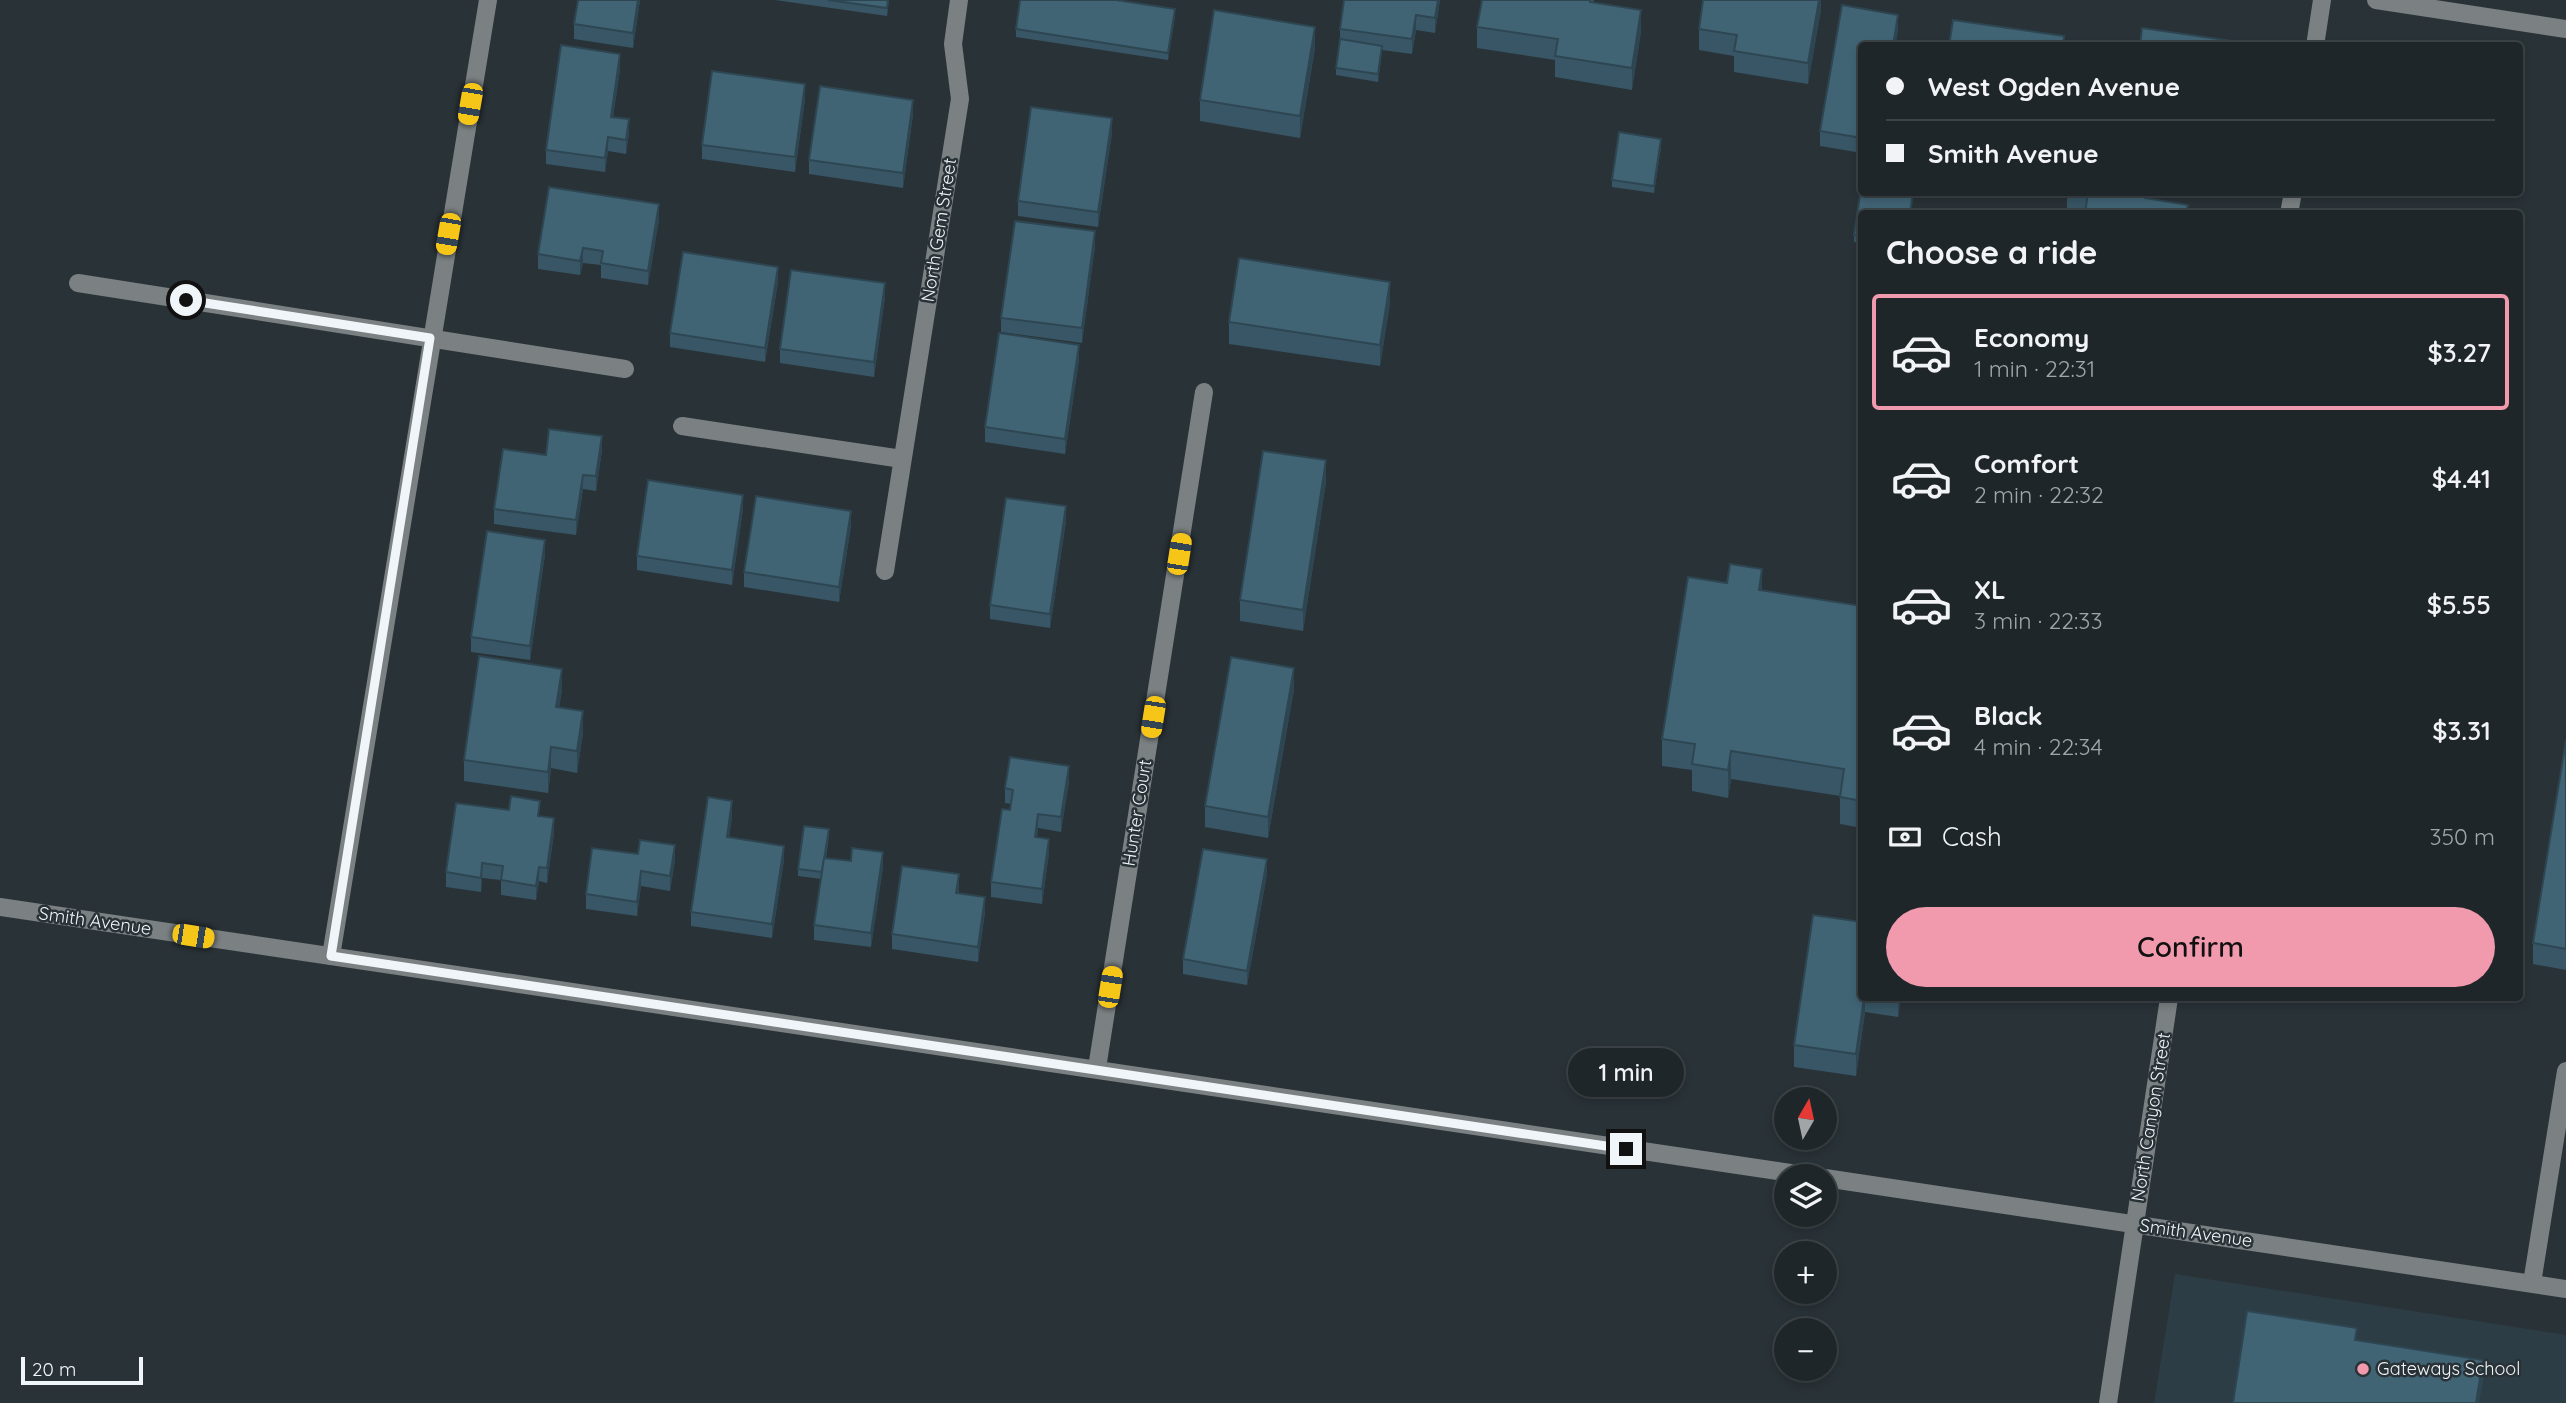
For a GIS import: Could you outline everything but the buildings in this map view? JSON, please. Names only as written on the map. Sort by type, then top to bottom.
[{"type":"street","points":[[331,956],[430,338],[488,0]]},
{"type":"street","name":"North Gem Street","points":[[885,571],[960,99],[953,44],[959,0]]},
{"type":"street","points":[[2316,42],[2322,0]]},
{"type":"street","points":[[2376,0],[2566,29]]},
{"type":"street","points":[[78,283],[625,369]]},
{"type":"street","name":"Hunter Court","points":[[1097,1068],[1204,392]]},
{"type":"street","points":[[682,426],[902,459]]},
{"type":"street","name":"Smith Avenue","points":[[0,907],[1774,1170]]},
{"type":"street","name":"North Canyon Street","points":[[2108,1403],[2169,1001]]},
{"type":"street","points":[[2532,1283],[2566,1071]]},
{"type":"street","name":"Smith Avenue","points":[[1837,1180],[2566,1289]]},
{"type":"shaded area","name":"Gateways School","points":[[2175,1274],[2566,1335],[2566,1403],[2154,1403]]},
{"type":"place","name":"Gateways School","points":[[2363,1369]]},
{"type":"route","points":[[186,300],[430,338],[331,956],[1097,1068],[1626,1149]]}]
